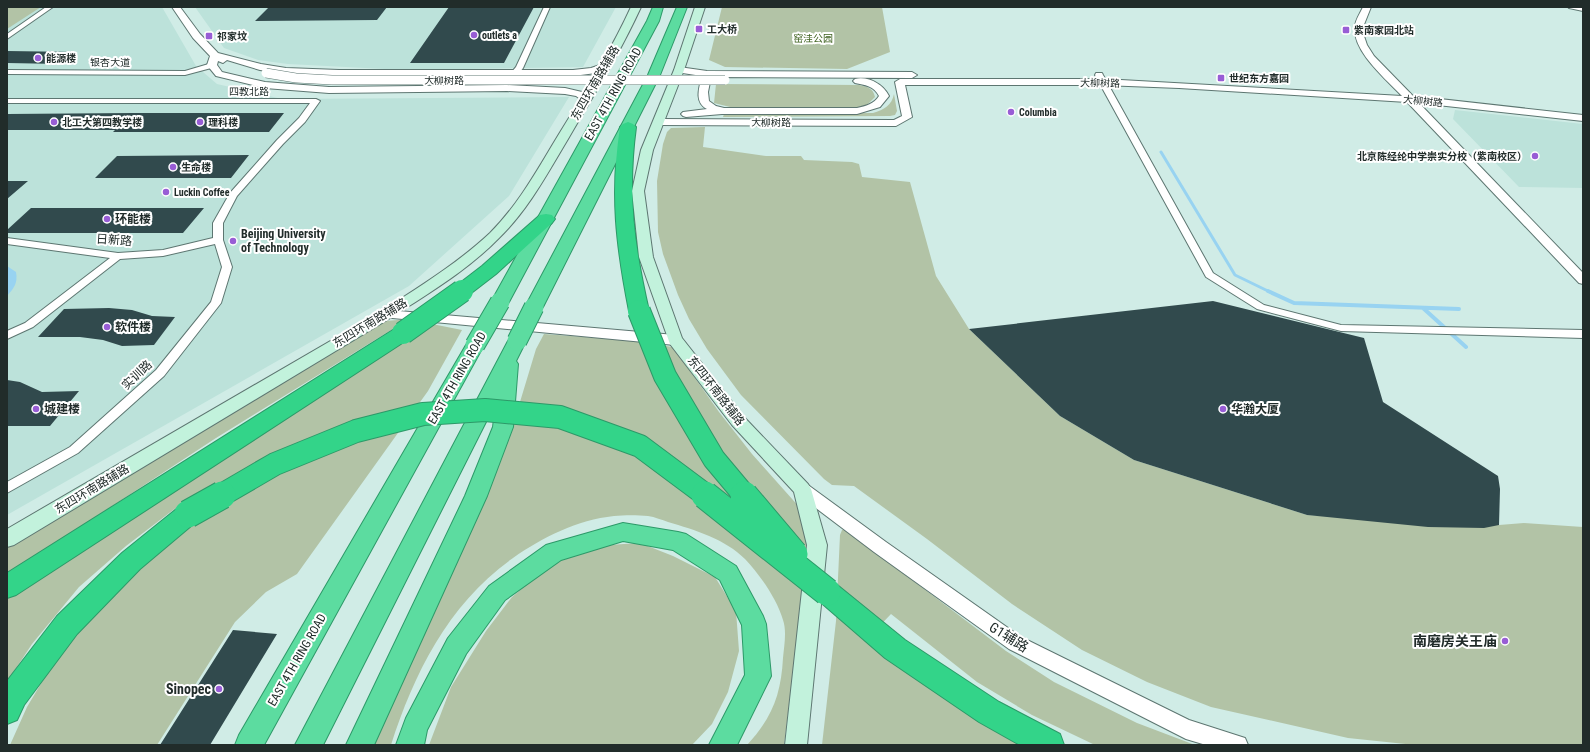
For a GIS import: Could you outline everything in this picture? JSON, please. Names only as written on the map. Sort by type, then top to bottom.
[{"type":"highway","name":"EAST 4TH RING ROAD","points":[[248,745],[500,302],[653,21],[658,7]]},
{"type":"highway","points":[[309,745],[628,127],[654,75],[682,7]]},
{"type":"highway","points":[[628,127],[623,171],[624,214],[628,260],[639,311],[665,376],[714,459],[827,592]]},
{"type":"highway","points":[[7,587],[403,333],[463,290],[546,219]]},
{"type":"highway","points":[[360,745],[476,496],[503,427],[514,347]]},
{"type":"highway","points":[[7,710],[14,696],[67,625],[131,561],[188,514],[275,464],[356,431],[423,414],[485,410],[560,417],[640,446],[719,505],[895,649],[989,712],[1049,745]]},
{"type":"highway","points":[[410,745],[415,728],[457,646],[496,593],[554,552],[623,532],[678,541],[728,573],[754,624],[758,676],[722,745]]},
{"type":"main road","name":"东四环南路辅路","points":[[7,539],[387,314],[444,277],[495,235],[525,201],[606,66],[636,7]]},
{"type":"main road","name":"东四环南路辅路","points":[[700,7],[679,70],[647,150],[638,192],[646,257],[675,340],[738,421],[802,489],[817,545],[796,745]]},
{"type":"street","points":[[7,37],[50,7]]},
{"type":"street","name":"大柳树路","points":[[176,7],[204,45],[215,55],[238,66],[296,78],[332,80],[856,80],[873,84],[883,92],[884,96],[879,104],[865,110],[849,112],[722,111]]},
{"type":"street","points":[[514,74],[519,68],[547,7]]},
{"type":"street","points":[[1367,7],[1359,23],[1361,41],[1371,58],[1583,280]]},
{"type":"street","points":[[1571,7],[1583,9]]},
{"type":"street","points":[[586,100],[579,94],[565,91],[507,88],[329,90],[265,85],[219,74],[212,65],[215,55],[286,72],[339,74],[573,73],[593,71],[606,66]]},
{"type":"street","name":"银杏大道","points":[[7,72],[185,73],[212,65]]},
{"type":"street","name":"大柳树路","points":[[679,70],[707,74],[900,79],[1101,79],[1179,85],[1406,95],[1583,111]]},
{"type":"street","points":[[507,88],[513,86],[518,76],[514,74]]},
{"type":"street","points":[[707,74],[702,96],[704,102],[713,109],[722,111]]},
{"type":"street","name":"大柳树路","points":[[659,120],[896,123],[907,117],[900,79]]},
{"type":"street","points":[[1101,79],[1209,275],[1261,307],[1341,328],[1583,334]]},
{"type":"street","name":"大柳树路","points":[[1406,95],[1583,118]]},
{"type":"street","name":"四教北路","points":[[7,101],[316,101],[302,120],[280,142],[233,195],[218,223],[218,240]]},
{"type":"street","points":[[659,120],[681,114],[722,111]]},
{"type":"street","name":"日新路","points":[[7,241],[118,256],[163,253],[218,240]]},
{"type":"street","name":"实训路","points":[[7,488],[74,450],[160,373],[216,303],[227,267],[218,240]]},
{"type":"street","points":[[7,335],[29,325],[118,256]]},
{"type":"street","points":[[387,314],[675,340]]},
{"type":"street","name":"G1辅路","points":[[802,489],[880,547],[1015,643],[1186,729],[1238,745]]},
{"type":"shaded area","name":"Beijing University of Technology","points":[[7,7],[162,7],[196,66],[217,84],[282,99],[569,97],[509,196],[409,286],[7,515]]},
{"type":"shaded area","points":[[195,7],[616,7],[583,67],[404,70],[288,64],[258,60],[224,48]]},
{"type":"shaded area","name":"北京陈经纶中学崇实分校（紫南校区）","points":[[1455,110],[1583,124],[1583,188],[1519,187],[1453,119]]},
{"type":"green space","points":[[7,7],[41,7],[7,29]]},
{"type":"green space","name":"窑洼公园","points":[[722,7],[882,7],[890,52],[847,69],[725,67],[709,60]]},
{"type":"green space","points":[[716,84],[859,85],[870,88],[875,97],[867,105],[859,107],[730,107],[714,103]]},
{"type":"green space","points":[[894,94],[897,111],[895,115],[890,116],[723,117],[724,114],[873,113],[887,106]]},
{"type":"green space","points":[[705,127],[703,147],[766,156],[801,156],[804,160],[852,162],[859,164],[862,177],[910,182],[936,276],[969,329],[1060,416],[1134,460],[1307,515],[1499,525],[1524,523],[1583,527],[1583,745],[1415,745],[1348,738],[1211,707],[1147,682],[1082,650],[1012,604],[927,539],[854,486],[832,485],[824,479],[741,395],[707,349],[689,319],[678,295],[663,254],[658,232],[657,181],[663,144],[667,132],[671,128]]},
{"type":"green space","points":[[409,319],[216,438],[7,575],[7,542],[386,321]]},
{"type":"green space","points":[[427,323],[462,330],[428,391],[297,574],[266,592],[235,622],[157,745],[10,745],[27,707],[70,635],[195,517],[177,507],[126,546],[79,587],[32,644],[7,682],[7,594]]},
{"type":"green space","points":[[544,334],[639,341],[672,347],[719,412],[752,454],[801,509],[808,530],[803,592],[784,745],[747,745],[763,725],[774,705],[782,671],[785,629],[777,604],[767,588],[745,559],[737,552],[719,541],[699,532],[656,518],[631,515],[600,518],[587,521],[561,531],[524,550],[490,576],[470,596],[452,618],[437,641],[411,692],[391,745],[365,745],[510,435],[536,349]]},
{"type":"green space","points":[[845,529],[1006,651],[1054,682],[1137,723],[1195,745],[1095,745],[1032,715],[977,682],[891,614],[870,636],[1029,745],[822,745],[836,621],[840,535],[842,530]]},
{"type":"green space","points":[[640,543],[673,556],[715,577],[736,611],[739,651],[728,692],[712,724],[692,745],[429,745],[451,687],[486,631],[512,597],[551,564],[593,546]]},
{"type":"water","points":[[7,266],[16,272],[16,279],[15,285],[7,296]]},
{"type":"building","points":[[269,7],[387,7],[377,20],[255,21]]},
{"type":"building","name":"outlets a","points":[[449,7],[534,7],[504,63],[410,63]]},
{"type":"building","name":"能源楼","points":[[7,51],[76,52],[61,64],[7,63]]},
{"type":"building","name":"理科楼","points":[[284,113],[269,132],[7,130],[7,114]]},
{"type":"building","name":"生命楼","points":[[249,155],[231,178],[95,178],[117,156]]},
{"type":"building","points":[[7,181],[28,181],[7,199]]},
{"type":"building","name":"环能楼","points":[[31,208],[204,208],[183,233],[7,233],[7,230]]},
{"type":"building","name":"华瀚大厦","points":[[1213,301],[1364,338],[1383,402],[1498,476],[1500,489],[1499,525],[1484,528],[1428,527],[1307,515],[1134,460],[1060,416],[969,329]]},
{"type":"building","name":"软件楼","points":[[109,308],[132,310],[152,316],[175,317],[154,345],[122,346],[103,340],[80,337],[38,337],[64,309]]},
{"type":"building","name":"城建楼","points":[[7,380],[20,382],[42,392],[79,391],[50,426],[7,426]]},
{"type":"building","name":"Sinopec","points":[[233,630],[277,634],[210,745],[160,745]]},
{"type":"waterway","points":[[1161,152],[1235,275],[1270,292]]},
{"type":"waterway","points":[[1268,291],[1294,303],[1459,309]]},
{"type":"waterway","points":[[1423,308],[1466,347]]},
{"type":"place","name":"工大桥","points":[[699,29]]},
{"type":"place","name":"紫南家园北站","points":[[1346,30]]},
{"type":"place","name":"outlets a","points":[[474,35]]},
{"type":"place","name":"祁家坟","points":[[209,36]]},
{"type":"place","name":"能源楼","points":[[38,58]]},
{"type":"place","name":"世纪东方嘉园","points":[[1221,78]]},
{"type":"place","name":"Columbia","points":[[1011,112]]},
{"type":"place","name":"北工大第四教学楼","points":[[54,122]]},
{"type":"place","name":"理科楼","points":[[200,122]]},
{"type":"place","name":"北京陈经纶中学崇实分校（紫南校区）","points":[[1535,156]]},
{"type":"place","name":"生命楼","points":[[173,167]]},
{"type":"place","name":"Luckin Coffee","points":[[166,192]]},
{"type":"place","name":"环能楼","points":[[107,219]]},
{"type":"place","name":"Beijing University of Technology","points":[[233,241]]},
{"type":"place","name":"软件楼","points":[[107,327]]},
{"type":"place","name":"城建楼","points":[[36,409]]},
{"type":"place","name":"华瀚大厦","points":[[1223,409]]},
{"type":"place","name":"南磨房关王庙","points":[[1505,641]]},
{"type":"place","name":"Sinopec","points":[[219,689]]}]
